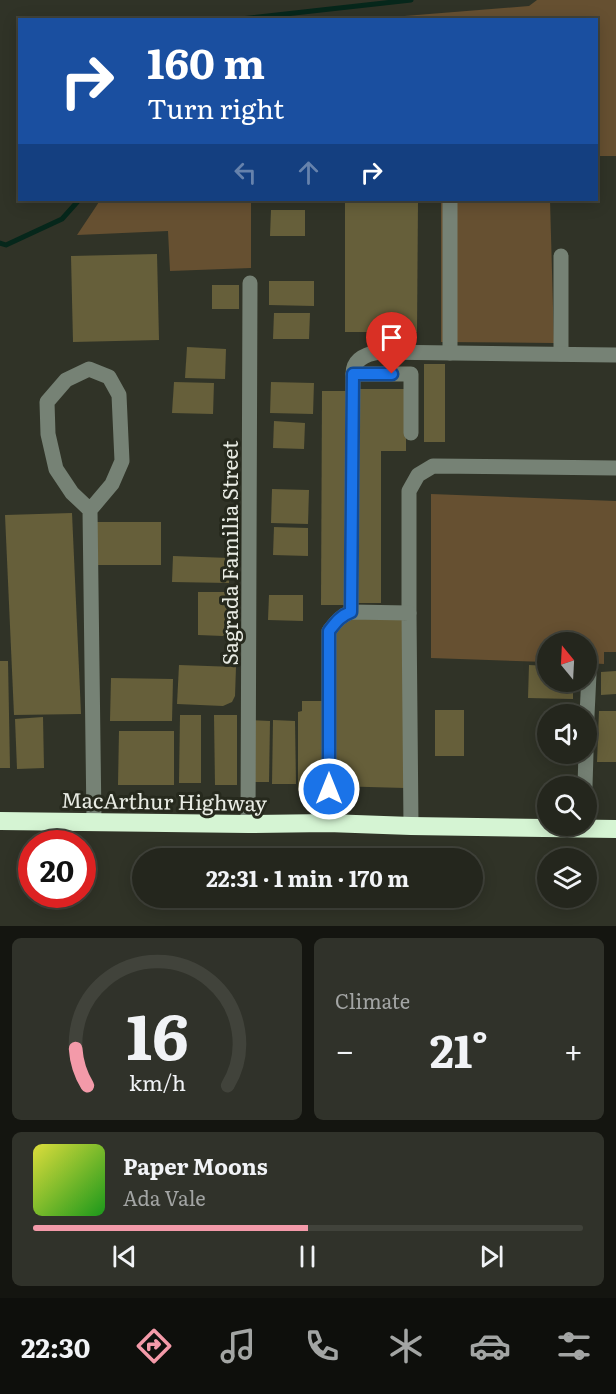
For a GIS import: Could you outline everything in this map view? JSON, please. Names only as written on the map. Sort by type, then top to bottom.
[{"type":"highway","name":"MacArthur Highway","points":[[0,821],[537,827]]},
{"type":"highway","name":"MacArthur Highway","points":[[597,828],[616,829]]},
{"type":"street","points":[[450,201],[450,353]]},
{"type":"street","points":[[561,256],[561,354]]},
{"type":"street","name":"Sagrada Familia Street","points":[[248,824],[250,283]]},
{"type":"street","points":[[351,612],[353,368],[357,362],[365,355],[379,352],[616,355]]},
{"type":"street","points":[[90,510],[72,493],[56,469],[48,434],[47,402],[66,380],[89,369],[109,377],[119,395],[122,460],[112,484],[90,510],[94,822]]},
{"type":"street","points":[[353,374],[411,374],[411,433]]},
{"type":"street","points":[[411,826],[409,491],[418,475],[433,466],[616,468]]},
{"type":"street","points":[[328,824],[329,631],[337,620],[351,612],[410,613]]},
{"type":"shaded area","points":[[537,0],[616,0],[616,156],[598,156],[598,18],[379,18],[529,6]]},
{"type":"shaded area","points":[[99,201],[251,201],[251,268],[170,271],[168,231],[77,235]]},
{"type":"shaded area","points":[[441,201],[550,201],[554,343],[441,342]]},
{"type":"shaded area","points":[[431,494],[616,501],[616,652],[604,652],[604,664],[597,664],[597,632],[537,632],[537,662],[431,658]]},
{"type":"building","points":[[345,201],[418,201],[417,332],[345,332]]},
{"type":"building","points":[[271,210],[305,210],[305,236],[270,236]]},
{"type":"building","points":[[157,254],[159,340],[73,342],[71,256]]},
{"type":"building","points":[[269,281],[314,281],[314,306],[269,305]]},
{"type":"building","points":[[212,285],[239,285],[239,309],[212,309]]},
{"type":"building","points":[[274,313],[310,313],[309,339],[273,339]]},
{"type":"building","points":[[187,347],[226,349],[225,379],[185,378]]},
{"type":"building","points":[[424,364],[445,364],[445,442],[424,442]]},
{"type":"building","points":[[174,382],[214,383],[213,414],[172,413]]},
{"type":"building","points":[[271,382],[314,383],[313,414],[270,413]]},
{"type":"building","points":[[357,389],[406,389],[406,451],[381,451],[381,603],[356,603]]},
{"type":"building","points":[[322,391],[350,391],[348,605],[321,605]]},
{"type":"building","points":[[274,421],[305,423],[304,449],[273,448]]},
{"type":"building","points":[[272,489],[309,490],[308,524],[271,523]]},
{"type":"building","points":[[72,513],[81,714],[14,715],[5,515]]},
{"type":"building","points":[[97,522],[161,522],[161,565],[97,565]]},
{"type":"building","points":[[274,527],[308,528],[308,556],[273,555]]},
{"type":"building","points":[[173,556],[230,558],[229,583],[172,582]]},
{"type":"building","points":[[198,592],[231,592],[230,627],[223,636],[198,635]]},
{"type":"building","points":[[269,595],[303,595],[303,621],[268,620]]},
{"type":"building","points":[[349,618],[404,620],[405,788],[333,786],[332,637]]},
{"type":"building","points":[[0,661],[8,661],[10,768],[0,768]]},
{"type":"building","points":[[179,665],[236,667],[235,696],[232,702],[223,706],[177,704]]},
{"type":"building","points":[[529,665],[537,665],[537,692],[573,692],[573,699],[528,698]]},
{"type":"building","points":[[616,671],[616,694],[601,695],[601,672]]},
{"type":"building","points":[[111,678],[173,679],[172,721],[110,721]]},
{"type":"building","points":[[302,701],[325,701],[325,791],[298,791],[298,712],[302,711]]},
{"type":"building","points":[[435,710],[464,710],[464,756],[435,756]]},
{"type":"building","points":[[599,711],[616,711],[616,762],[597,762]]},
{"type":"building","points":[[180,715],[201,715],[201,783],[179,783]]},
{"type":"building","points":[[214,715],[237,715],[237,785],[215,785]]},
{"type":"building","points":[[43,717],[44,768],[17,769],[15,719]]},
{"type":"building","points":[[251,720],[270,721],[269,782],[250,782]]},
{"type":"building","points":[[273,720],[295,721],[296,784],[272,784]]},
{"type":"building","points":[[119,731],[174,731],[174,785],[118,785]]},
{"type":"waterway","points":[[250,18],[411,0]]},
{"type":"waterway","points":[[0,243],[6,245],[62,219],[78,201]]},
{"type":"route","points":[[329,789],[329,631],[337,620],[351,612],[353,374],[392,374]]}]
